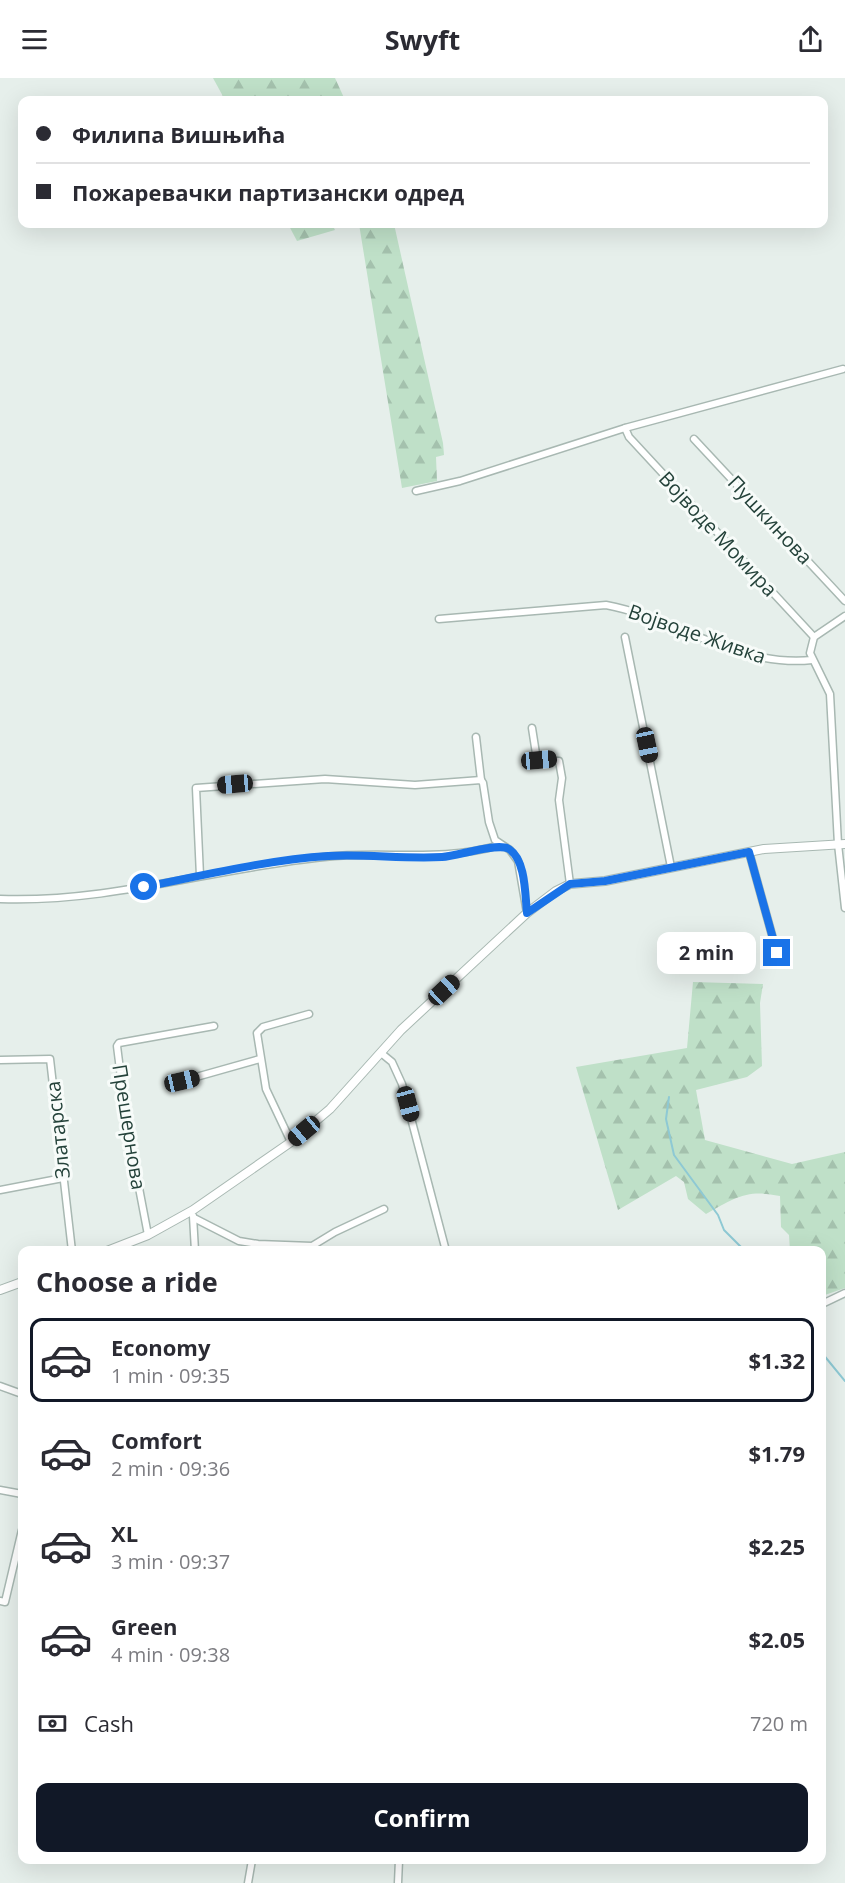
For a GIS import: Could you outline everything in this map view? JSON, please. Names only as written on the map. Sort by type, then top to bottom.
[{"type":"street","points":[[416,491],[460,481],[625,428],[843,369]]},
{"type":"street","name":"Војводе Момира","points":[[625,428],[629,436],[681,495],[814,638]]},
{"type":"street","name":"Пушкинова","points":[[694,439],[845,601]]},
{"type":"street","name":"Војводе Живка","points":[[438,619],[606,605],[628,609],[693,636],[748,654],[777,660],[813,660]]},
{"type":"street","points":[[844,908],[830,694],[810,653],[814,638],[845,616]]},
{"type":"street","points":[[625,637],[671,867]]},
{"type":"street","points":[[532,728],[537,760],[559,761],[562,778],[560,800],[570,884]]},
{"type":"street","points":[[476,737],[489,822],[500,845],[510,850],[518,861],[527,913]]},
{"type":"street","points":[[200,876],[196,788],[325,779],[415,785],[481,780]]},
{"type":"street","points":[[120,1246],[193,1214],[291,1142],[330,1109],[401,1030],[527,913],[570,884],[605,881],[749,852],[841,844]]},
{"type":"street","points":[[0,899],[71,897],[124,891],[262,864],[327,856],[378,854],[441,857],[500,845]]},
{"type":"street","points":[[749,852],[777,953]]},
{"type":"street","points":[[291,1142],[268,1096],[260,1059],[258,1029],[309,1014]]},
{"type":"street","name":"Прешернова","points":[[148,1235],[129,1136],[117,1046],[119,1043],[214,1026]]},
{"type":"street","points":[[381,1053],[392,1062],[402,1084],[445,1246]]},
{"type":"street","name":"Златарска","points":[[0,1060],[50,1059],[71,1246]]},
{"type":"street","points":[[182,1081],[260,1059]]},
{"type":"street","points":[[0,1190],[63,1178]]},
{"type":"street","points":[[318,1246],[335,1232],[384,1209]]},
{"type":"street","points":[[193,1214],[239,1241],[286,1246]]},
{"type":"street","points":[[193,1214],[195,1246]]},
{"type":"street","points":[[0,1290],[18,1283]]},
{"type":"street","points":[[826,1302],[845,1293]]},
{"type":"street","points":[[0,1386],[18,1393]]},
{"type":"street","points":[[0,1490],[18,1493]]},
{"type":"street","points":[[3,1602],[18,1545]]},
{"type":"street","points":[[248,1883],[251,1864]]},
{"type":"street","points":[[398,1883],[399,1864]]},
{"type":"green space","points":[[213,78],[335,78],[343,96],[223,96]]},
{"type":"green space","points":[[290,228],[334,228],[335,230],[297,241]]},
{"type":"green space","points":[[360,228],[395,228],[443,443],[444,455],[436,457],[437,481],[402,488]]},
{"type":"green space","points":[[693,982],[763,984],[760,1003],[762,1066],[747,1077],[696,1090],[705,1140],[792,1164],[845,1152],[845,1288],[826,1295],[826,1246],[790,1246],[789,1235],[781,1227],[780,1196],[750,1194],[725,1203],[706,1214],[688,1199],[684,1182],[676,1176],[618,1210],[576,1067],[687,1048]]},
{"type":"waterway","points":[[669,1097],[666,1119],[674,1155],[718,1215],[724,1230],[740,1246]]},
{"type":"waterway","points":[[826,1358],[845,1381]]},
{"type":"route","points":[[144,887],[231,872],[262,864],[327,856],[378,854],[441,857],[500,845],[507,847],[518,861],[527,913],[556,891],[570,884],[605,881],[749,852],[777,953]]}]
